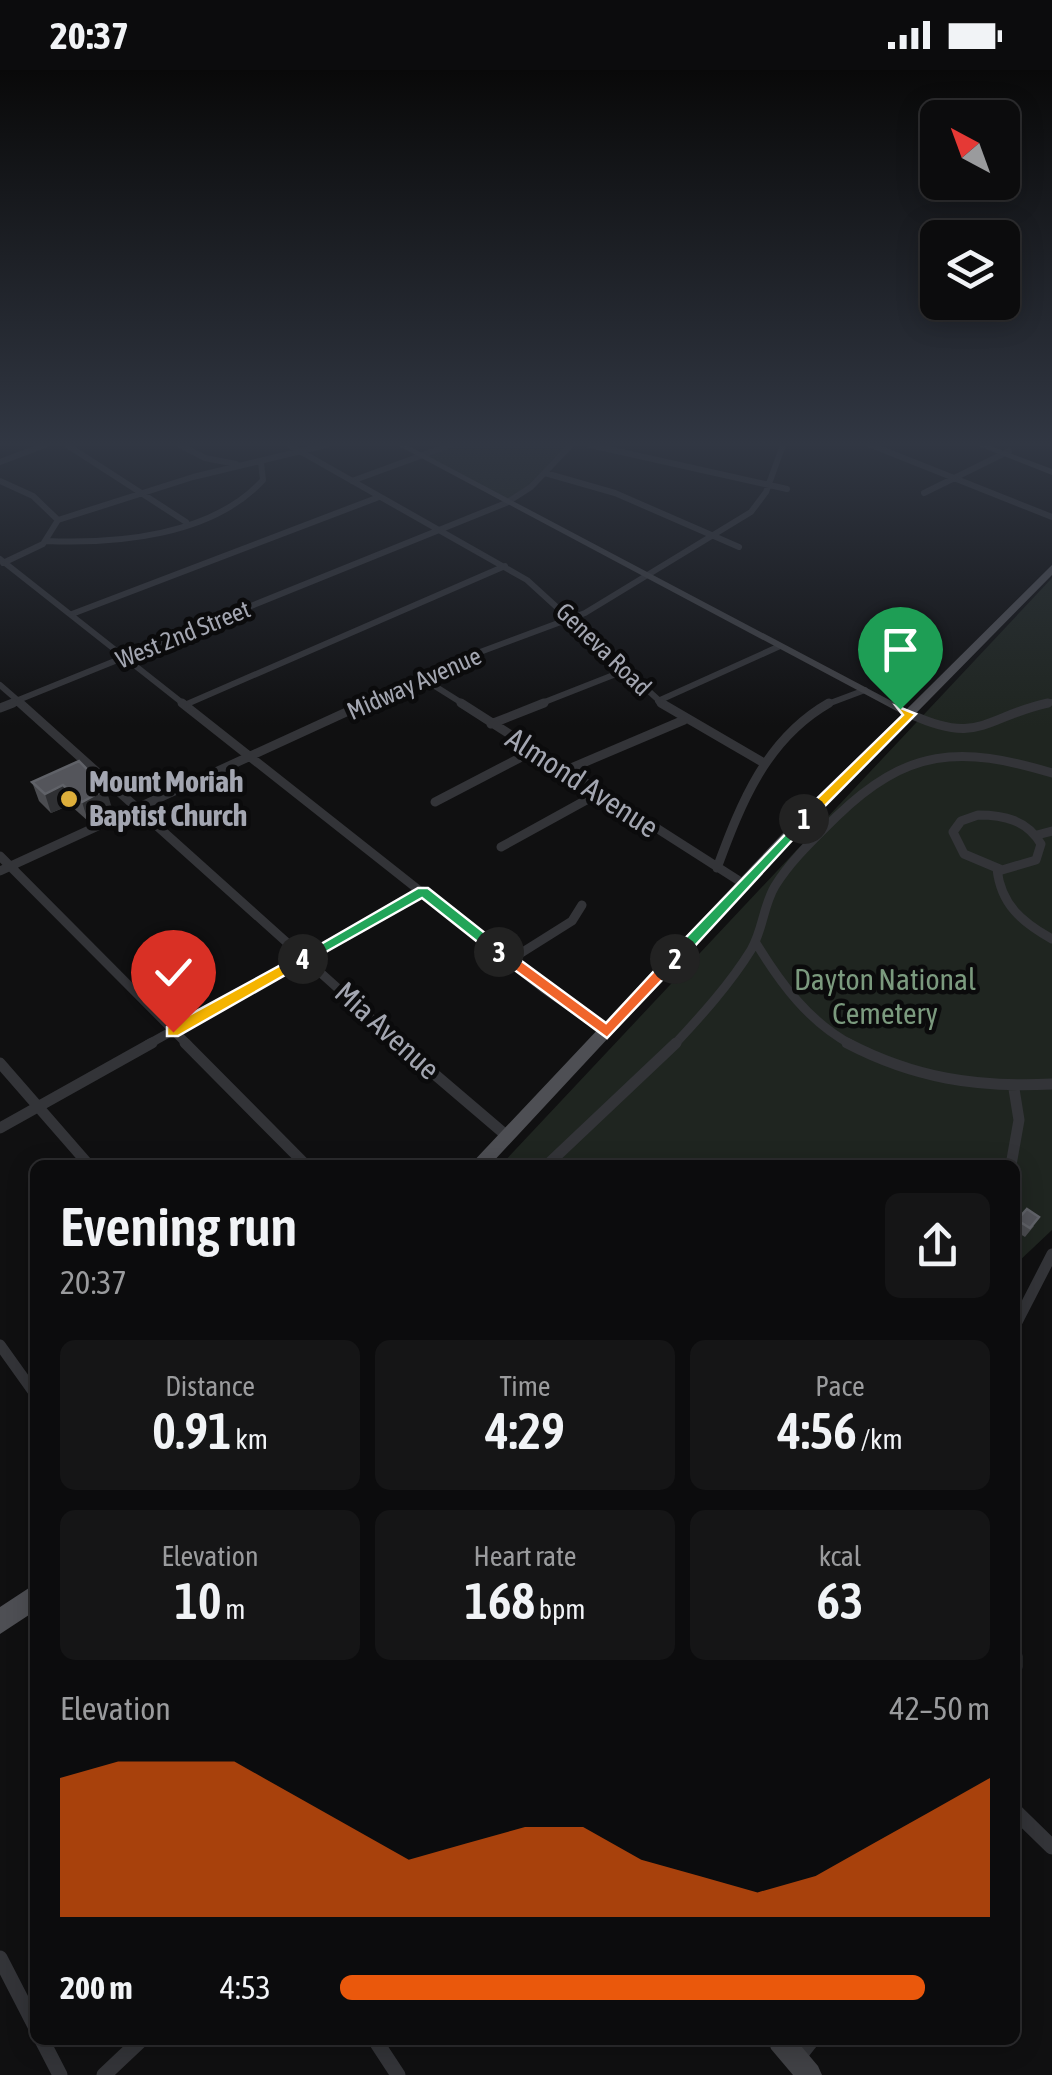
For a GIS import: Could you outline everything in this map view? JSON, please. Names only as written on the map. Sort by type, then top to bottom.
[{"type":"main road","points":[[485,1160],[744,884],[1052,568]]},
{"type":"main road","points":[[0,1622],[30,1600]]},
{"type":"street","points":[[128,539],[113,543],[46,541],[2,562],[607,1032]]},
{"type":"street","points":[[72,614],[270,539]]},
{"type":"street","name":"West 2nd Street","points":[[0,708],[419,539]]},
{"type":"street","name":"Geneva Road","points":[[455,539],[545,592],[621,672],[684,720],[764,763]]},
{"type":"street","points":[[574,539],[943,728],[972,732],[1052,702]]},
{"type":"street","name":"Midway Avenue","points":[[5,868],[475,654],[572,620],[710,539]]},
{"type":"street","points":[[720,539],[739,547]]},
{"type":"street","points":[[188,704],[504,566]]},
{"type":"street","points":[[658,701],[780,646]]},
{"type":"street","points":[[492,724],[621,672]]},
{"type":"street","name":"Almond Avenue","points":[[422,678],[744,884]]},
{"type":"street","name":"Mia Avenue","points":[[0,685],[476,1113],[507,1136]]},
{"type":"street","points":[[717,868],[735,814],[764,763],[816,706],[866,690]]},
{"type":"street","points":[[564,771],[607,749],[684,720]]},
{"type":"street","points":[[435,802],[533,750]]},
{"type":"street","points":[[552,1160],[676,1043],[756,943],[758,920],[776,884],[855,797],[888,771],[957,754],[1052,773]]},
{"type":"street","points":[[502,848],[598,793]]},
{"type":"street","points":[[1037,835],[1041,848],[1036,860],[1016,868],[996,869],[959,850],[952,836],[961,821],[998,815],[1037,835],[1052,831]]},
{"type":"street","points":[[0,856],[5,868],[301,1160]]},
{"type":"street","points":[[996,869],[1005,904],[1022,922],[1052,940]]},
{"type":"street","points":[[0,1128],[423,892]]},
{"type":"street","points":[[510,960],[568,924],[582,905]]},
{"type":"street","points":[[756,943],[805,1010],[854,1048],[932,1080],[1014,1089],[1052,1084]]},
{"type":"street","points":[[0,1064],[86,1160]]},
{"type":"street","points":[[1012,1160],[1020,1120],[1014,1089]]},
{"type":"street","points":[[1020,1313],[1052,1254]]},
{"type":"street","points":[[0,1345],[30,1387]]},
{"type":"street","points":[[1020,1816],[1052,1847]]},
{"type":"street","points":[[0,1958],[30,2016]]},
{"type":"street","points":[[45,2045],[60,2075]]},
{"type":"street","points":[[104,2075],[136,2045]]},
{"type":"street","points":[[378,2045],[398,2075]]},
{"type":"green space","name":"Dayton National Cemetery","points":[[1052,578],[1052,1230],[1020,1260],[1020,1160],[506,1160]]},
{"type":"building","points":[[79,761],[106,789],[82,802],[63,785],[45,794],[32,782]]},
{"type":"building","points":[[1027,1209],[1039,1217],[1030,1228],[1020,1222]]},
{"type":"place","name":"Mount Moriah Baptist Church","points":[[69,799]]},
{"type":"route","points":[[173,1032],[423,892],[544,989],[607,1032],[806,817],[910,714],[900,709]]}]
